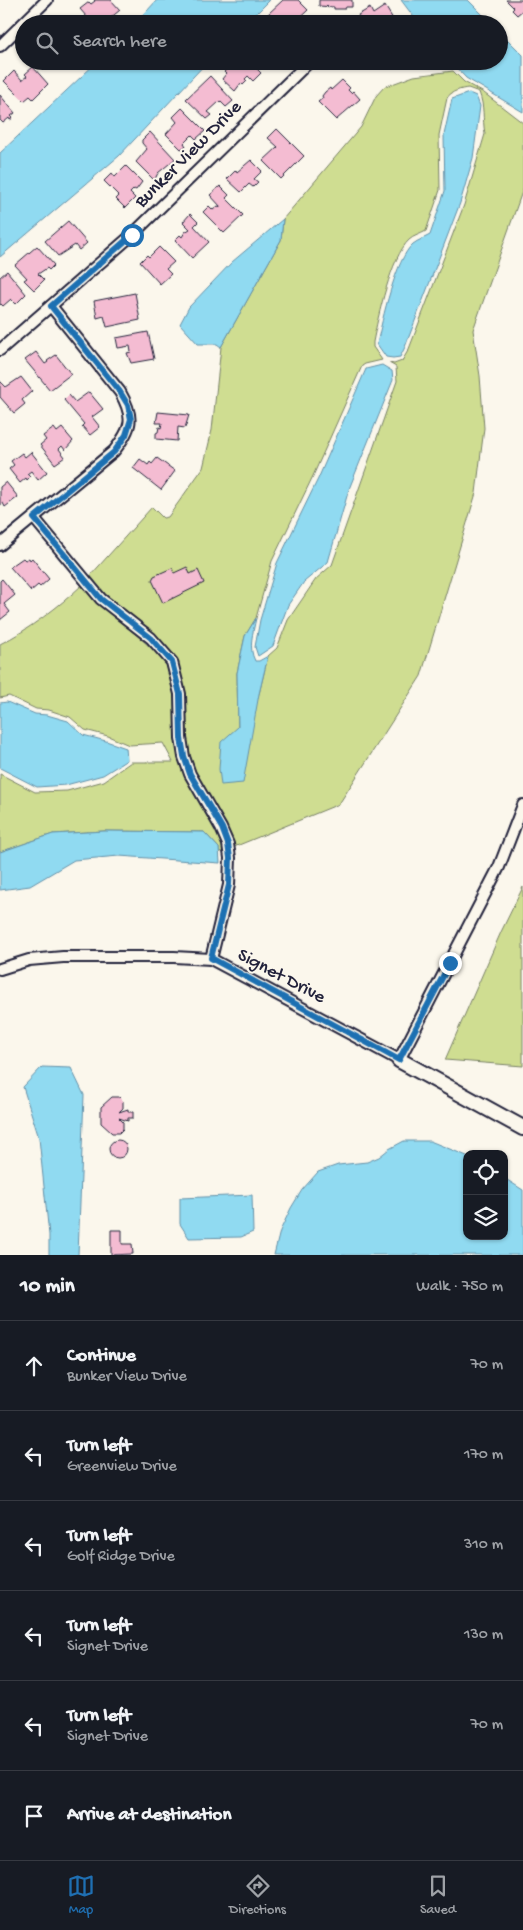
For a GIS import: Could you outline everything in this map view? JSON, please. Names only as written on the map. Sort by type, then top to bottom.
[{"type":"street","points":[[32,15],[47,0]]},
{"type":"street","points":[[0,46],[15,31]]},
{"type":"street","name":"Bunker View Drive","points":[[0,350],[132,235],[301,70]]},
{"type":"street","points":[[0,545],[114,452],[126,435],[131,419],[128,405],[120,392],[51,306]]},
{"type":"street","points":[[34,518],[101,599],[151,638],[172,662],[180,694],[181,738],[184,756],[190,774],[222,828],[228,844],[230,858],[229,885],[211,958]]},
{"type":"street","points":[[523,805],[500,867],[399,1060],[523,1128]]},
{"type":"street","name":"Signet Drive","points":[[0,969],[29,960],[63,957],[174,956],[211,958],[399,1060]]},
{"type":"green space","points":[[453,71],[464,82],[484,93],[523,123],[523,189],[473,330],[480,376],[484,428],[476,493],[421,676],[339,804],[234,847],[226,825],[195,771],[190,755],[187,737],[185,692],[176,658],[154,633],[105,594],[90,576],[152,507],[163,518],[168,517],[203,468],[212,430],[221,347],[281,240],[283,219],[361,127],[376,96],[384,87],[414,76]],"holes":[[[465,88],[479,92],[485,134],[464,205],[409,349],[402,361],[394,364],[389,363],[396,367],[397,381],[332,565],[316,579],[288,620],[277,648],[268,656],[259,694],[238,727],[237,673],[245,636],[256,618],[272,561],[313,476],[362,366],[382,360],[373,347],[373,342],[391,273],[402,248],[413,237],[426,231],[440,190],[439,135],[447,98],[454,92]]]},
{"type":"green space","points":[[82,585],[97,603],[144,642],[158,655],[166,666],[171,678],[175,700],[179,758],[188,782],[215,826],[223,851],[219,853],[219,848],[204,832],[104,831],[53,834],[0,852],[0,774],[35,792],[67,791],[104,781],[131,762],[173,762],[163,743],[129,745],[108,736],[85,730],[70,717],[49,710],[36,709],[9,696],[0,698],[0,644],[43,617]]},
{"type":"green space","points":[[523,887],[523,1066],[445,1060],[501,932]]},
{"type":"water","points":[[157,0],[270,0],[255,15],[143,15]]},
{"type":"water","points":[[401,0],[468,0],[483,15],[412,15]]},
{"type":"water","points":[[508,40],[523,55],[523,112],[466,78],[458,70],[508,70]]},
{"type":"water","points":[[88,70],[200,70],[119,156],[0,257],[0,153]]},
{"type":"water","points":[[469,93],[476,96],[480,106],[473,158],[460,203],[405,347],[400,357],[386,357],[377,344],[395,276],[407,251],[413,244],[430,235],[445,191],[444,135],[452,99]]},
{"type":"water","points":[[283,219],[281,240],[221,347],[217,344],[198,344],[180,324],[189,307],[232,262]]},
{"type":"water","points":[[382,365],[392,371],[393,380],[349,489],[328,562],[304,582],[288,605],[273,646],[258,656],[255,647],[260,620],[277,563],[318,479],[366,369]]},
{"type":"water","points":[[256,618],[252,640],[253,656],[255,661],[259,661],[268,656],[243,783],[221,785],[219,769],[221,742],[238,727],[237,673],[245,636]]},
{"type":"water","points":[[7,702],[35,714],[47,715],[68,721],[83,735],[126,748],[127,760],[103,775],[66,785],[37,787],[0,768],[0,703]]},
{"type":"water","points":[[104,831],[204,832],[219,848],[220,863],[119,856],[74,860],[30,886],[0,890],[0,852],[53,834]]},
{"type":"water","points":[[42,1067],[71,1068],[84,1095],[78,1255],[49,1255],[49,1235],[39,1138],[23,1087]]},
{"type":"water","points":[[404,1141],[430,1141],[463,1154],[463,1240],[508,1240],[508,1181],[523,1190],[523,1255],[274,1255],[280,1231],[291,1208],[302,1190],[318,1172],[338,1165],[367,1162],[379,1157]]},
{"type":"water","points":[[252,1195],[253,1232],[241,1237],[189,1238],[180,1224],[180,1198]]},
{"type":"building","points":[[111,0],[120,10],[114,15],[85,15],[80,9],[89,2],[91,4],[95,1]]},
{"type":"building","points":[[283,0],[298,0],[308,10],[303,15],[268,14]]},
{"type":"building","points":[[319,0],[352,0],[352,7],[334,9],[334,7],[319,6]]},
{"type":"building","points":[[506,0],[523,0],[523,10],[517,15],[512,10],[514,8]]},
{"type":"building","points":[[385,6],[390,15],[358,15],[370,8],[373,14]]},
{"type":"building","points":[[30,70],[36,70],[48,84],[33,99],[30,96],[24,101],[4,81],[14,71],[22,80],[27,76],[25,74]]},
{"type":"building","points":[[226,70],[258,70],[261,73],[253,81],[248,76],[245,79],[247,81],[243,85],[241,83],[235,91],[222,79],[226,74],[224,72]]},
{"type":"building","points":[[210,76],[233,101],[226,107],[220,101],[208,112],[212,115],[207,119],[186,99]]},
{"type":"building","points":[[342,80],[350,88],[348,90],[351,93],[353,91],[360,99],[336,120],[318,102],[323,98],[322,96],[325,92],[330,88],[331,90]]},
{"type":"building","points":[[0,95],[15,113],[11,116],[13,118],[10,120],[9,118],[3,123],[0,120]]},
{"type":"building","points":[[182,108],[205,131],[196,139],[192,135],[184,143],[186,146],[181,149],[166,134],[177,122],[173,117]]},
{"type":"building","points":[[277,129],[304,156],[281,179],[263,161],[278,147],[268,138]]},
{"type":"building","points":[[150,132],[175,159],[158,173],[155,179],[136,162],[147,149],[142,140]]},
{"type":"building","points":[[251,160],[262,171],[254,179],[258,182],[253,187],[249,184],[241,192],[227,179]]},
{"type":"building","points":[[126,166],[142,182],[136,190],[134,189],[130,193],[135,198],[125,208],[116,199],[119,196],[104,181],[112,173],[115,177]]},
{"type":"building","points":[[220,186],[229,195],[226,198],[243,215],[224,233],[203,212],[209,206],[213,210],[218,206],[221,207],[210,195]]},
{"type":"building","points":[[190,214],[198,222],[194,226],[209,242],[192,258],[175,240],[180,235],[182,237],[190,229],[183,222]]},
{"type":"building","points":[[68,221],[87,243],[79,250],[75,245],[58,256],[45,241]]},
{"type":"building","points":[[37,246],[54,265],[49,270],[47,268],[38,274],[44,280],[34,290],[24,280],[27,278],[15,265]]},
{"type":"building","points":[[159,247],[174,262],[166,269],[171,274],[160,284],[140,262],[147,255],[149,257]]},
{"type":"building","points":[[7,271],[26,294],[16,304],[11,299],[3,306],[0,305],[0,277]]},
{"type":"building","points":[[135,293],[140,320],[107,327],[104,316],[97,318],[94,301]]},
{"type":"building","points":[[148,332],[154,359],[131,363],[127,353],[131,352],[130,346],[118,348],[116,338]]},
{"type":"building","points":[[36,352],[45,364],[56,355],[71,374],[50,390],[25,360]]},
{"type":"building","points":[[21,377],[32,391],[22,400],[25,404],[14,413],[0,397],[0,381],[6,387]]},
{"type":"building","points":[[89,392],[103,409],[92,417],[100,427],[90,435],[82,426],[84,424],[64,400],[69,395],[75,402]]},
{"type":"building","points":[[158,412],[189,415],[185,428],[178,427],[177,441],[156,439],[156,433],[159,427],[161,428],[162,423],[156,423]]},
{"type":"building","points":[[54,428],[57,432],[62,428],[73,441],[65,450],[62,446],[59,449],[65,457],[55,464],[40,445],[46,440],[43,436]]},
{"type":"building","points":[[31,452],[47,472],[38,480],[31,471],[27,474],[30,477],[20,483],[9,469],[14,465],[11,461],[22,453],[25,457]]},
{"type":"building","points":[[157,458],[175,471],[161,490],[133,468],[140,459],[148,465],[150,462],[152,464]]},
{"type":"building","points":[[6,482],[18,497],[5,507],[3,503],[0,505],[0,487]]},
{"type":"building","points":[[23,558],[25,560],[29,558],[30,560],[32,558],[49,579],[40,587],[38,585],[31,591],[10,567]]},
{"type":"building","points":[[187,567],[190,574],[198,570],[204,583],[163,603],[152,580],[154,576],[172,568],[174,573]]},
{"type":"building","points":[[2,579],[15,595],[4,604],[10,612],[0,620],[0,581]]},
{"type":"building","points":[[112,1097],[119,1097],[123,1101],[123,1108],[119,1112],[128,1109],[128,1112],[133,1112],[133,1118],[128,1118],[128,1121],[119,1118],[123,1122],[123,1129],[119,1133],[112,1133],[101,1123],[101,1107]]},
{"type":"building","points":[[118,1140],[124,1143],[127,1149],[124,1155],[118,1158],[112,1155],[109,1149],[112,1143]]},
{"type":"building","points":[[111,1230],[122,1230],[122,1244],[132,1244],[133,1254],[111,1255]]},
{"type":"route","points":[[132,235],[51,306],[120,392],[128,405],[131,419],[126,435],[114,452],[34,518],[101,599],[151,638],[172,662],[180,694],[181,738],[184,756],[190,774],[212,808],[222,828],[228,844],[230,858],[229,885],[211,958],[399,1060],[450,963]]}]
